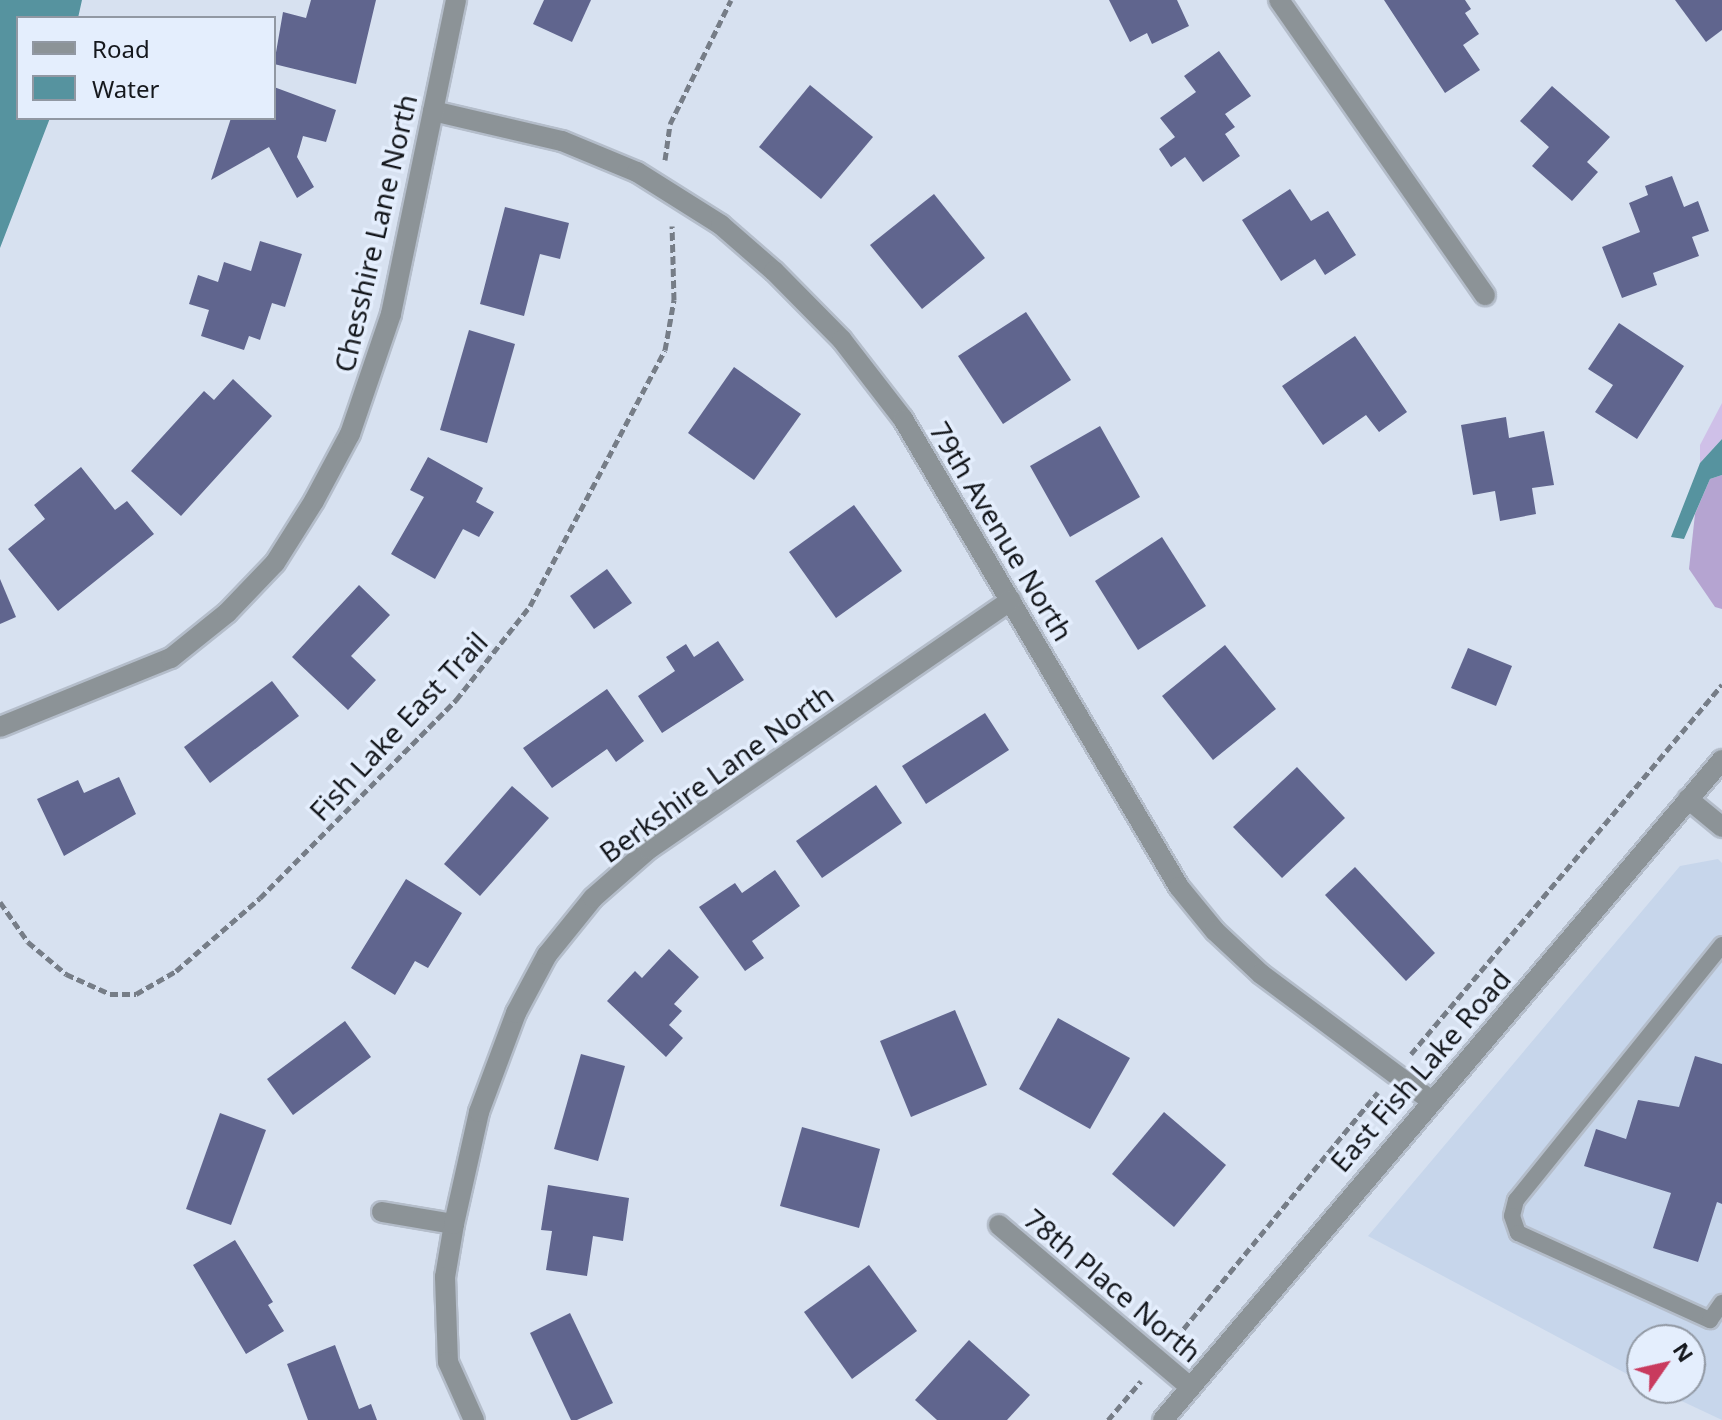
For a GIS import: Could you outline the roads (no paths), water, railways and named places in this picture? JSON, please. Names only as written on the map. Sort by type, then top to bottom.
[{"type":"street","name":"Chesshire Lane North","points":[[0,727],[171,658],[227,613],[275,563],[336,461],[374,375],[456,0]]},
{"type":"street","points":[[1279,0],[1485,295]]},
{"type":"street","name":"79th Avenue North","points":[[433,111],[562,141],[637,172],[742,243],[842,340],[903,419],[1153,848],[1206,920],[1261,974],[1430,1100]]},
{"type":"street","name":"Berkshire Lane North","points":[[474,1420],[448,1362],[445,1277],[479,1112],[516,1013],[547,955],[593,898],[649,849],[1011,600]]},
{"type":"street","name":"East Fish Lake Road","points":[[1163,1420],[1430,1100],[1722,760]]},
{"type":"street","points":[[1688,799],[1722,827]]},
{"type":"street","points":[[382,1212],[454,1224]]},
{"type":"street","name":"78th Place North","points":[[999,1225],[1190,1387]]},
{"type":"lane","points":[[1722,945],[1516,1200],[1512,1216],[1518,1233],[1710,1320],[1722,1303]]},
{"type":"water","points":[[0,0],[82,0],[78,16],[16,16],[16,120],[49,120],[0,248]]},
{"type":"water","points":[[1722,439],[1722,475],[1710,479],[1684,539],[1671,537],[1700,463]]}]
